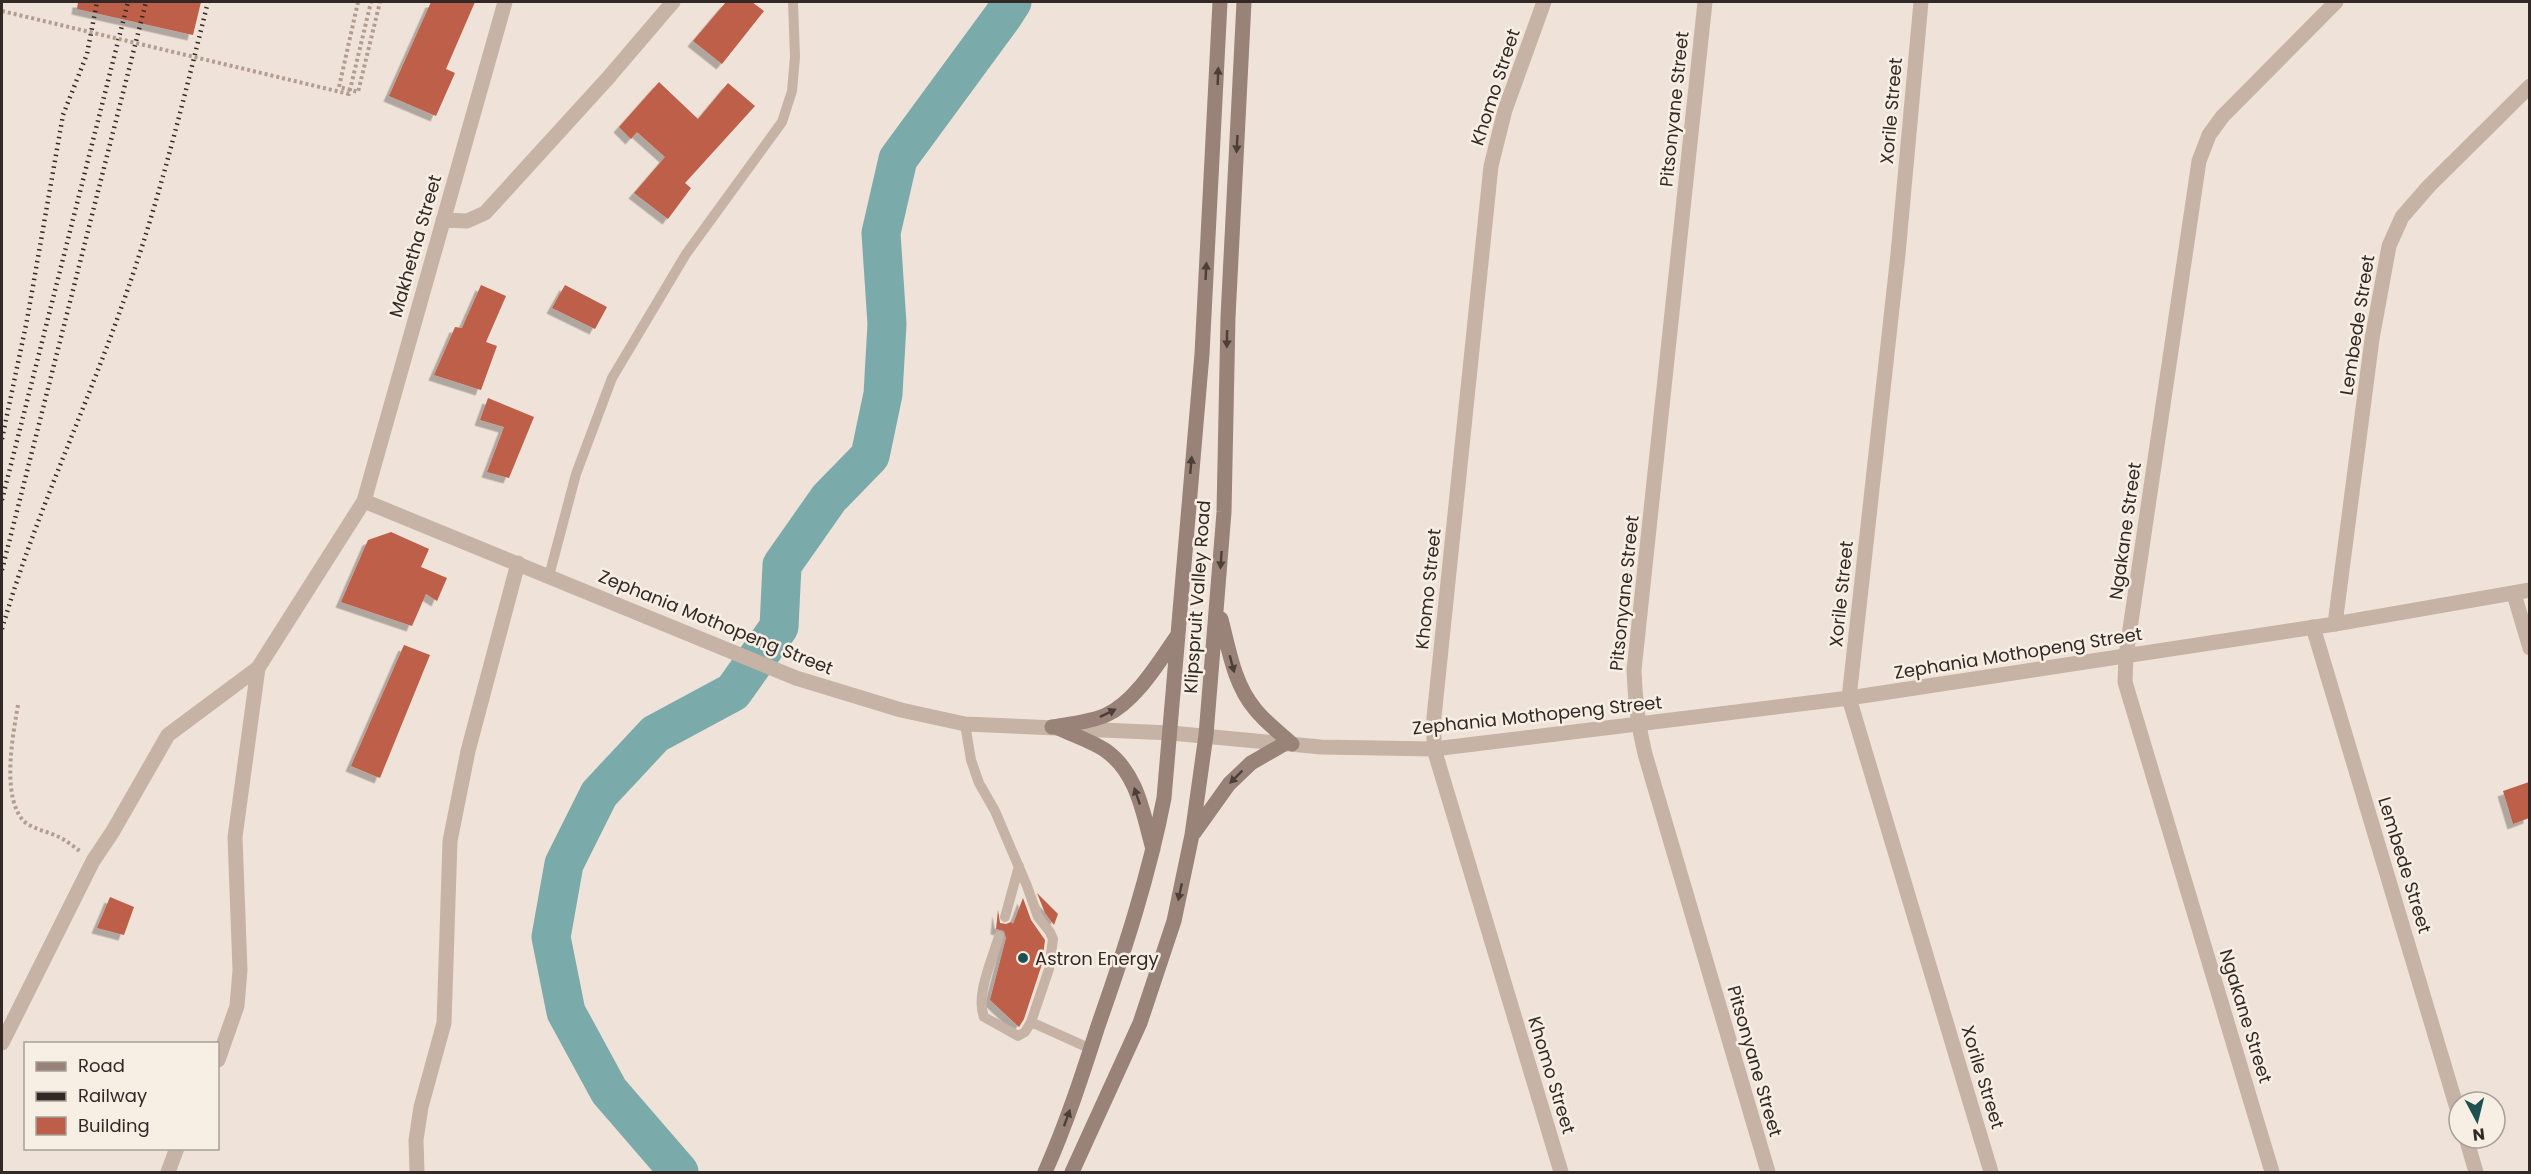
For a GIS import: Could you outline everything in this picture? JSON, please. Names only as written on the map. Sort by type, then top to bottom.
[{"type":"main road","name":"Klipspruit Valley Road","points":[[1046,1173],[1061,1137],[1154,852],[1164,798],[1202,354],[1220,2]]},
{"type":"main road","name":"Klipspruit Valley Road","points":[[1072,1173],[1140,1023],[1174,921],[1192,835],[1206,735],[1224,512],[1228,317],[1244,2]]},
{"type":"main road","points":[[1192,835],[1229,784],[1251,763],[1288,744],[1255,710],[1244,694],[1235,674],[1218,607]]},
{"type":"main road","points":[[1055,728],[1106,716],[1121,706],[1155,668],[1177,636]]},
{"type":"main road","points":[[1055,728],[1105,751],[1128,772],[1154,852]]},
{"type":"street","name":"Makhetha Street","points":[[258,668],[364,501],[505,2]]},
{"type":"street","points":[[443,220],[466,221],[486,213],[673,2]]},
{"type":"street","name":"Khomo Street","points":[[1544,2],[1505,110],[1491,166],[1434,717],[1434,749],[1561,1173]]},
{"type":"street","name":"Pitsonyane Street","points":[[1705,2],[1634,670],[1637,724],[1768,1173]]},
{"type":"street","name":"Xorile Street","points":[[1921,2],[1890,333],[1849,698],[1991,1173]]},
{"type":"street","name":"Ngakane Street","points":[[2272,1173],[2125,682],[2126,656],[2199,162],[2209,135],[2222,117],[2336,2]]},
{"type":"street","name":"Lembede Street","points":[[2335,624],[2372,339],[2389,246],[2402,217],[2429,186],[2529,86]]},
{"type":"street","name":"Zephania Mothopeng Street","points":[[364,501],[796,678],[901,710],[965,724],[1206,735],[1288,744],[1382,749],[1434,749],[1849,698],[2335,624],[2529,590]]},
{"type":"street","points":[[417,1173],[416,1140],[421,1107],[444,1023],[450,841],[468,751],[519,563]]},
{"type":"street","points":[[2514,594],[2529,648]]},
{"type":"street","name":"Lembede Street","points":[[2313,627],[2452,1090]]},
{"type":"street","points":[[2,1043],[93,861],[113,831],[168,735],[258,668]]},
{"type":"street","points":[[219,1057],[237,1006],[240,936],[235,837],[258,668]]},
{"type":"street","points":[[168,1173],[177,1150]]},
{"type":"street","points":[[2469,1150],[2476,1173]]},
{"type":"lane","points":[[549,576],[576,474],[612,378],[686,254],[783,122],[792,91],[795,57],[793,2]]},
{"type":"lane","points":[[965,724],[979,783],[995,811],[1038,917],[1053,939],[1049,969],[1032,1022],[1025,1032],[1018,1036],[984,1017],[982,1012],[981,997],[999,936]]},
{"type":"lane","points":[[1005,917],[1019,866]]},
{"type":"lane","points":[[1032,1022],[1090,1049]]},
{"type":"path","points":[[358,2],[339,87],[358,92],[380,2]]},
{"type":"path","points":[[2,11],[349,94],[371,2]]},
{"type":"path","points":[[18,705],[10,748],[9,785],[17,809],[25,822],[62,838],[93,861]]},
{"type":"building","points":[[78,2],[201,2],[193,35],[77,9]]},
{"type":"building","points":[[431,2],[475,2],[446,69],[455,73],[436,116],[389,96]]},
{"type":"building","points":[[726,2],[752,2],[764,11],[722,64],[693,41]]},
{"type":"building","points":[[659,82],[698,119],[728,83],[755,106],[685,183],[691,188],[668,219],[634,193],[665,157],[637,132],[631,139],[619,127]]},
{"type":"building","points":[[481,285],[506,296],[486,342],[497,346],[481,390],[434,375],[455,327],[462,328]]},
{"type":"building","points":[[565,285],[607,307],[595,329],[552,308]]},
{"type":"building","points":[[488,398],[534,417],[509,478],[487,472],[504,427],[480,420]]},
{"type":"building","points":[[391,532],[429,549],[421,567],[447,578],[437,601],[426,594],[412,626],[341,602],[368,540]]},
{"type":"building","points":[[404,645],[430,655],[380,778],[351,766]]},
{"type":"building","points":[[2529,782],[2529,818],[2513,824],[2503,791]]},
{"type":"building","points":[[1037,893],[1058,914],[1054,925],[1045,913]]},
{"type":"building","points":[[110,897],[134,907],[124,935],[97,928]]},
{"type":"building","points":[[1023,898],[1031,920],[1045,940],[1042,964],[1024,1019],[1019,1027],[990,1000],[1006,938],[1004,931],[996,929],[998,910],[1000,923],[1011,922],[1013,924]]},
{"type":"waterway","points":[[679,1172],[609,1091],[566,1012],[551,937],[564,864],[599,794],[655,734],[733,692],[779,627],[782,565],[829,498],[870,456],[883,394],[887,324],[881,233],[898,159],[1012,2]]},
{"type":"railway","points":[[2,439],[27,320],[63,115],[87,54],[97,2]]},
{"type":"railway","points":[[2,500],[128,2]]},
{"type":"railway","points":[[2,570],[146,2]]},
{"type":"railway","points":[[2,629],[28,549],[105,351],[146,235],[208,2]]},
{"type":"place","name":"Astron Energy","points":[[1023,958]]}]
